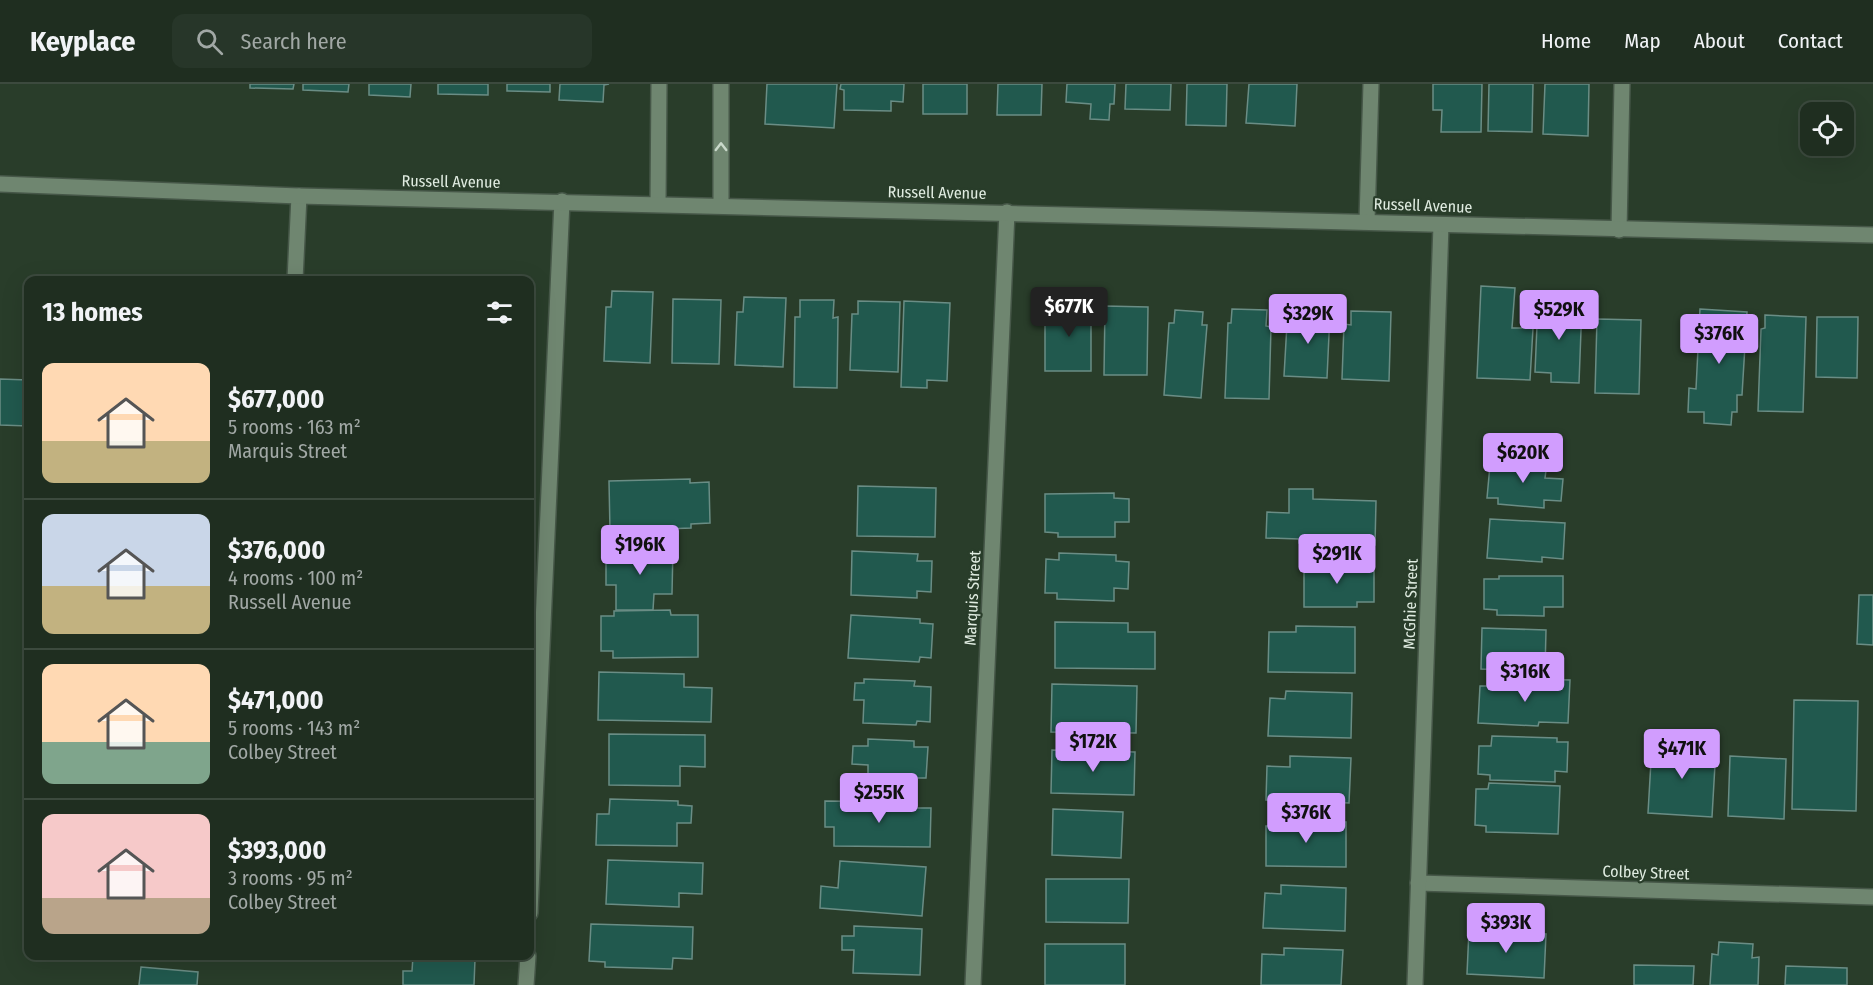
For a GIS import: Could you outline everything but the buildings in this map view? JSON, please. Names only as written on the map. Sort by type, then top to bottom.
[{"type":"street","points":[[658,203],[659,84]]},
{"type":"street","points":[[721,84],[721,205]]},
{"type":"street","points":[[1366,221],[1371,84]]},
{"type":"street","points":[[1619,230],[1622,84]]},
{"type":"street","name":"Russell Avenue","points":[[0,184],[299,196],[658,203],[1873,235]]},
{"type":"street","points":[[295,276],[299,196]]},
{"type":"street","points":[[534,824],[562,201]]},
{"type":"street","name":"Marquis Street","points":[[973,985],[1007,212]]},
{"type":"street","name":"McGhie Street","points":[[1414,985],[1441,225]]},
{"type":"street","name":"Colbey Street","points":[[1418,883],[1873,897]]},
{"type":"street","points":[[526,985],[528,960]]}]
